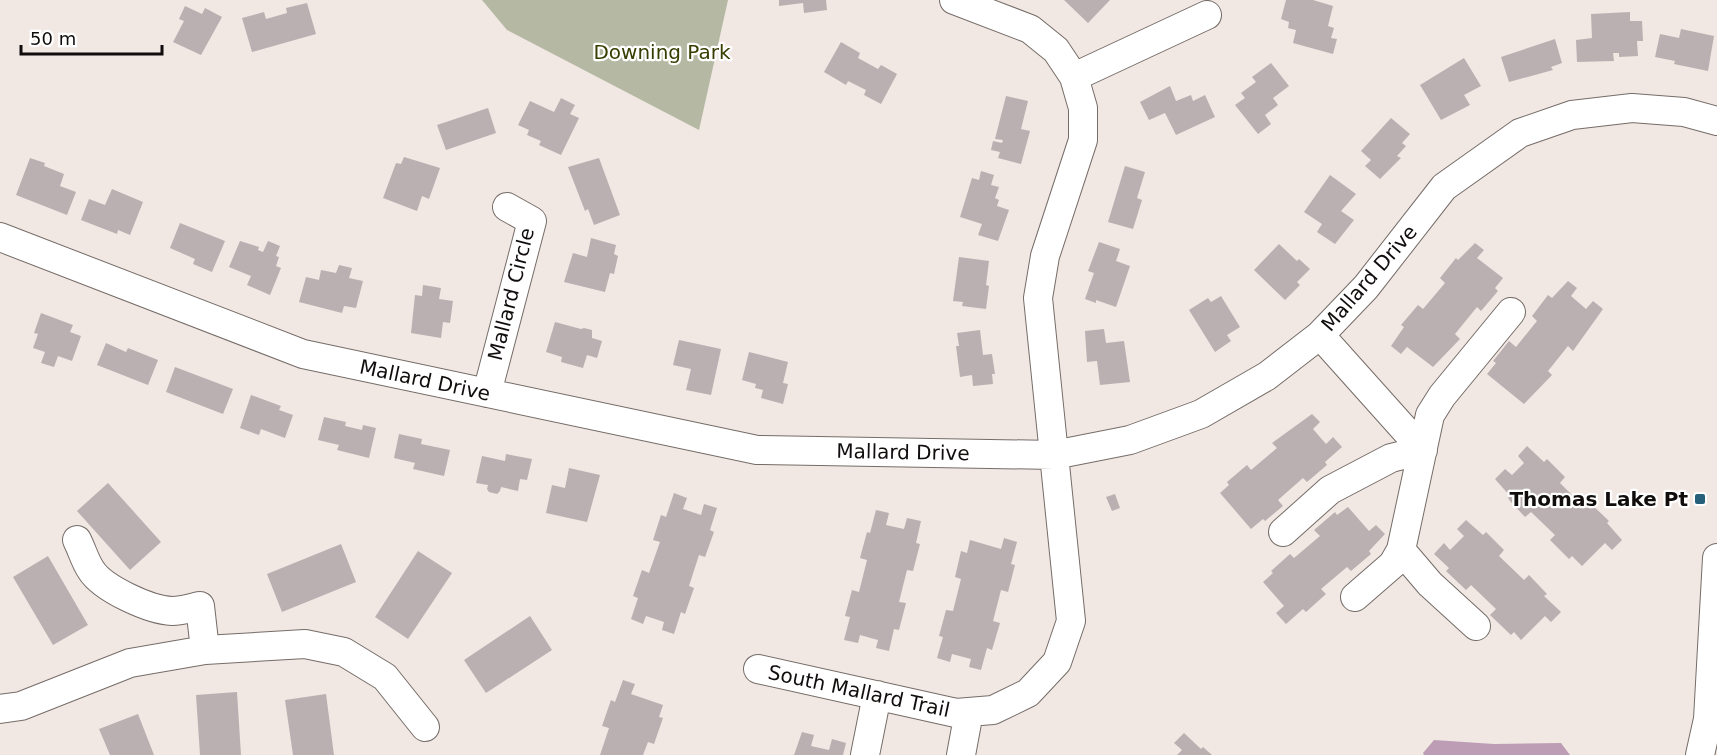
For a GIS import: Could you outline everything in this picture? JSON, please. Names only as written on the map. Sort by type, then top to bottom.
[{"type":"street","name":"South Mallard Trail","points":[[758,669],[956,713],[993,710],[1028,693],[1057,662],[1071,621],[1038,298],[1045,256],[1083,140],[1083,108],[1074,77],[1056,50],[1030,29],[954,0]]},
{"type":"street","points":[[1074,77],[1207,15]]},
{"type":"street","name":"Mallard Drive","points":[[0,237],[303,354],[757,450],[1054,454],[1130,440],[1201,414],[1267,376],[1320,335],[1366,287],[1444,187],[1520,133],[1572,116],[1632,108],[1684,112],[1717,121]]},
{"type":"street","name":"Mallard Circle","points":[[487,393],[532,221],[507,207]]},
{"type":"street","points":[[1355,597],[1393,564],[1401,550],[1430,415],[1442,396],[1512,312]]},
{"type":"street","points":[[1320,335],[1423,450]]},
{"type":"street","points":[[1283,532],[1330,490],[1391,458],[1423,450]]},
{"type":"street","points":[[77,540],[91,570],[100,581],[121,593],[156,609],[174,611],[200,606],[205,650]]},
{"type":"street","points":[[1401,550],[1430,584],[1476,626]]},
{"type":"street","points":[[1700,755],[1708,720],[1717,558]]},
{"type":"street","points":[[0,709],[21,706],[130,663],[205,650],[305,644],[344,652],[385,677],[425,727]]},
{"type":"street","points":[[865,755],[877,696]]},
{"type":"street","points":[[961,755],[969,712]]},
{"type":"green space","name":"Downing Park","points":[[482,0],[728,0],[699,130],[507,30]]},
{"type":"shaded area","points":[[1434,740],[1494,744],[1561,743],[1570,755],[1424,755],[1423,753]]},
{"type":"building","points":[[779,0],[826,0],[827,10],[804,13],[803,3],[779,6]]},
{"type":"building","points":[[1064,0],[1110,0],[1088,23]]},
{"type":"building","points":[[1286,0],[1313,0],[1333,6],[1328,26],[1334,28],[1331,38],[1337,39],[1333,54],[1293,43],[1296,30],[1288,28],[1289,22],[1281,19]]},
{"type":"building","points":[[307,3],[316,34],[252,52],[242,18],[264,12],[266,19],[287,13],[286,8]]},
{"type":"building","points":[[185,6],[202,14],[205,8],[222,17],[201,55],[173,42],[184,21],[179,19]]},
{"type":"building","points":[[1630,12],[1630,21],[1642,21],[1643,41],[1637,41],[1638,56],[1619,57],[1619,53],[1613,53],[1614,61],[1577,62],[1576,40],[1592,38],[1591,14]]},
{"type":"building","points":[[1681,29],[1714,36],[1708,71],[1674,64],[1675,61],[1655,57],[1660,34],[1679,38]]},
{"type":"building","points":[[1555,39],[1562,63],[1551,67],[1553,70],[1509,82],[1501,57]]},
{"type":"building","points":[[841,42],[860,53],[858,58],[878,69],[881,65],[897,74],[881,104],[864,95],[866,90],[848,81],[846,85],[824,72]]},
{"type":"building","points":[[1464,58],[1481,86],[1464,95],[1470,105],[1441,120],[1420,85]]},
{"type":"building","points":[[1271,63],[1289,86],[1273,98],[1278,105],[1265,115],[1271,124],[1258,134],[1235,105],[1245,98],[1241,93],[1256,82],[1252,77]]},
{"type":"building","points":[[1170,86],[1176,101],[1191,95],[1193,101],[1205,95],[1215,117],[1176,135],[1165,113],[1149,120],[1140,102]]},
{"type":"building","points":[[1006,96],[1028,101],[1021,129],[1030,131],[1021,164],[998,158],[1000,152],[991,150],[993,141],[1002,143],[1003,140],[995,139]]},
{"type":"building","points":[[561,98],[575,105],[570,114],[579,118],[561,155],[539,145],[541,141],[527,135],[529,130],[518,125],[530,101],[554,112]]},
{"type":"building","points":[[488,108],[496,133],[446,150],[437,125]]},
{"type":"building","points":[[1391,118],[1410,134],[1402,143],[1406,146],[1397,156],[1401,158],[1380,179],[1365,166],[1371,160],[1361,151]]},
{"type":"building","points":[[404,157],[440,168],[429,199],[422,196],[417,211],[383,198],[396,163],[401,164]]},
{"type":"building","points":[[30,158],[45,163],[44,166],[64,174],[60,186],[76,192],[67,215],[16,195]]},
{"type":"building","points":[[599,158],[620,215],[594,225],[588,209],[585,211],[568,167]]},
{"type":"building","points":[[1125,166],[1145,172],[1137,198],[1142,200],[1133,229],[1108,222]]},
{"type":"building","points":[[981,171],[994,175],[991,185],[999,187],[995,198],[999,200],[997,206],[1009,210],[998,241],[978,235],[982,224],[960,217],[972,178],[979,180]]},
{"type":"building","points":[[1330,175],[1356,194],[1341,211],[1354,220],[1335,244],[1317,232],[1322,224],[1304,212]]},
{"type":"building","points":[[112,189],[143,202],[130,235],[118,230],[117,234],[81,220],[89,199],[105,205]]},
{"type":"building","points":[[180,223],[225,241],[212,272],[193,264],[195,259],[170,248]]},
{"type":"building","points":[[591,238],[616,245],[614,254],[618,256],[614,274],[610,273],[605,292],[564,282],[573,253],[587,257]]},
{"type":"building","points":[[240,241],[259,247],[258,250],[263,252],[268,241],[280,246],[276,256],[279,257],[276,266],[281,268],[270,295],[247,285],[251,276],[229,267]]},
{"type":"building","points":[[1099,242],[1120,249],[1116,261],[1130,266],[1116,307],[1085,299],[1094,273],[1088,271]]},
{"type":"building","points":[[1475,243],[1484,250],[1477,258],[1503,278],[1495,288],[1498,291],[1481,311],[1477,307],[1455,334],[1460,339],[1433,367],[1407,347],[1401,354],[1391,346],[1404,327],[1401,325],[1418,305],[1423,309],[1445,283],[1440,278],[1456,258],[1458,260]]},
{"type":"building","points":[[1279,244],[1297,261],[1299,259],[1310,269],[1297,282],[1300,285],[1285,300],[1254,270]]},
{"type":"building","points":[[959,257],[989,261],[986,309],[962,306],[963,302],[953,301]]},
{"type":"building","points":[[339,265],[352,268],[349,278],[363,281],[356,308],[344,306],[342,313],[299,302],[306,277],[319,280],[321,270],[336,273]]},
{"type":"building","points":[[1568,281],[1577,288],[1571,296],[1586,309],[1593,301],[1603,309],[1573,351],[1568,346],[1548,371],[1552,375],[1524,404],[1487,374],[1496,363],[1493,361],[1509,341],[1516,347],[1537,321],[1532,316],[1548,295],[1552,298]]},
{"type":"building","points":[[423,285],[441,288],[439,299],[453,301],[450,323],[443,322],[441,338],[411,333],[415,295],[422,296]]},
{"type":"building","points":[[1221,296],[1240,327],[1227,335],[1231,341],[1215,352],[1189,310],[1208,298],[1211,302]]},
{"type":"building","points":[[41,313],[73,325],[70,332],[81,336],[72,361],[58,356],[54,367],[41,363],[45,352],[33,348],[38,334],[34,333]]},
{"type":"building","points":[[555,322],[592,330],[592,338],[602,341],[597,358],[587,355],[583,368],[561,362],[562,357],[546,352]]},
{"type":"building","points":[[1104,329],[1106,343],[1124,341],[1130,382],[1100,385],[1097,361],[1087,362],[1085,331]]},
{"type":"building","points":[[980,330],[983,355],[992,354],[995,374],[992,374],[993,384],[973,386],[972,375],[960,377],[956,346],[959,346],[957,333]]},
{"type":"building","points":[[679,340],[721,349],[711,395],[686,390],[691,369],[673,365]]},
{"type":"building","points":[[106,343],[126,352],[128,348],[158,360],[148,385],[97,365]]},
{"type":"building","points":[[749,352],[788,362],[783,383],[788,384],[783,404],[761,398],[763,390],[755,388],[756,384],[742,380]]},
{"type":"building","points":[[175,367],[233,389],[223,414],[166,392]]},
{"type":"building","points":[[251,395],[281,406],[279,410],[293,415],[285,438],[261,429],[259,435],[240,428]]},
{"type":"building","points":[[1312,414],[1320,422],[1313,429],[1326,444],[1333,437],[1342,447],[1325,462],[1327,465],[1307,482],[1303,478],[1278,500],[1283,506],[1251,529],[1220,493],[1229,485],[1227,482],[1247,465],[1251,470],[1277,448],[1272,443]]},
{"type":"building","points":[[324,417],[346,422],[345,426],[362,430],[363,425],[376,428],[369,458],[337,450],[339,445],[318,440]]},
{"type":"building","points":[[399,434],[422,439],[421,444],[450,450],[444,476],[413,469],[415,463],[394,458]]},
{"type":"building","points":[[1527,446],[1544,462],[1547,459],[1565,477],[1560,483],[1584,507],[1589,502],[1609,521],[1607,523],[1622,540],[1612,550],[1605,543],[1582,566],[1572,556],[1569,559],[1550,540],[1555,535],[1531,512],[1525,517],[1510,501],[1508,498],[1510,496],[1495,479],[1505,469],[1512,475],[1524,463],[1518,456]]},
{"type":"building","points":[[506,454],[532,459],[527,480],[520,479],[518,491],[501,487],[497,494],[489,492],[488,485],[476,483],[482,456],[505,461]]},
{"type":"building","points":[[569,468],[600,475],[587,522],[546,513],[552,485],[565,488]]},
{"type":"building","points":[[108,483],[161,542],[130,570],[77,511]]},
{"type":"building","points":[[674,493],[687,498],[683,509],[701,515],[704,504],[717,508],[710,530],[714,532],[705,557],[699,555],[689,586],[694,588],[685,614],[681,612],[674,634],[662,630],[664,622],[646,616],[643,624],[631,619],[638,598],[633,596],[642,570],[649,573],[660,542],[653,540],[661,515],[666,517]]},
{"type":"building","points":[[1115,494],[1120,508],[1112,511],[1106,497]]},
{"type":"building","points":[[1348,507],[1369,531],[1376,525],[1385,534],[1369,551],[1371,554],[1351,571],[1347,567],[1321,589],[1326,594],[1306,612],[1303,609],[1286,624],[1276,613],[1284,606],[1263,582],[1273,573],[1271,571],[1290,554],[1294,558],[1320,536],[1314,530],[1335,512],[1337,515]]},
{"type":"building","points":[[876,510],[889,513],[886,525],[904,529],[907,518],[921,521],[916,543],[920,544],[913,571],[907,570],[899,602],[906,603],[899,630],[894,629],[889,651],[876,648],[878,640],[860,635],[858,643],[844,640],[850,617],[845,616],[852,590],[859,592],[867,560],[860,558]]},
{"type":"building","points":[[1466,520],[1483,535],[1486,532],[1504,550],[1499,556],[1524,580],[1529,575],[1547,594],[1544,596],[1561,612],[1551,622],[1545,616],[1521,640],[1514,632],[1511,635],[1490,615],[1496,609],[1471,585],[1466,590],[1446,571],[1449,568],[1434,554],[1444,543],[1450,550],[1464,536],[1457,529]]},
{"type":"building","points":[[1004,538],[1017,542],[1011,564],[1015,565],[1008,592],[1001,590],[993,621],[1000,623],[992,650],[987,648],[981,670],[969,667],[971,659],[952,654],[950,662],[937,658],[943,637],[939,636],[946,610],[953,611],[961,579],[955,577],[961,551],[967,553],[970,540],[1001,549]]},
{"type":"building","points":[[341,544],[356,582],[282,612],[267,574]]},
{"type":"building","points":[[418,551],[452,573],[408,639],[375,617]]},
{"type":"building","points":[[48,556],[88,625],[53,645],[13,577]]},
{"type":"building","points":[[530,616],[552,650],[486,693],[464,660]]},
{"type":"building","points":[[623,680],[635,684],[631,694],[663,705],[659,717],[663,718],[654,744],[648,742],[643,755],[600,755],[609,728],[602,726],[611,700],[615,702]]},
{"type":"building","points":[[237,692],[241,755],[200,755],[196,695]]},
{"type":"building","points":[[326,694],[334,755],[293,755],[285,700]]},
{"type":"building","points":[[138,714],[154,755],[110,755],[99,729]]},
{"type":"building","points":[[802,732],[814,735],[811,746],[829,750],[832,739],[846,743],[843,755],[794,755]]},
{"type":"building","points":[[1184,733],[1201,749],[1203,747],[1212,755],[1177,755],[1182,750],[1174,743]]},
{"type":"place","name":"Thomas Lake Pt","points":[[1700,499]]}]
